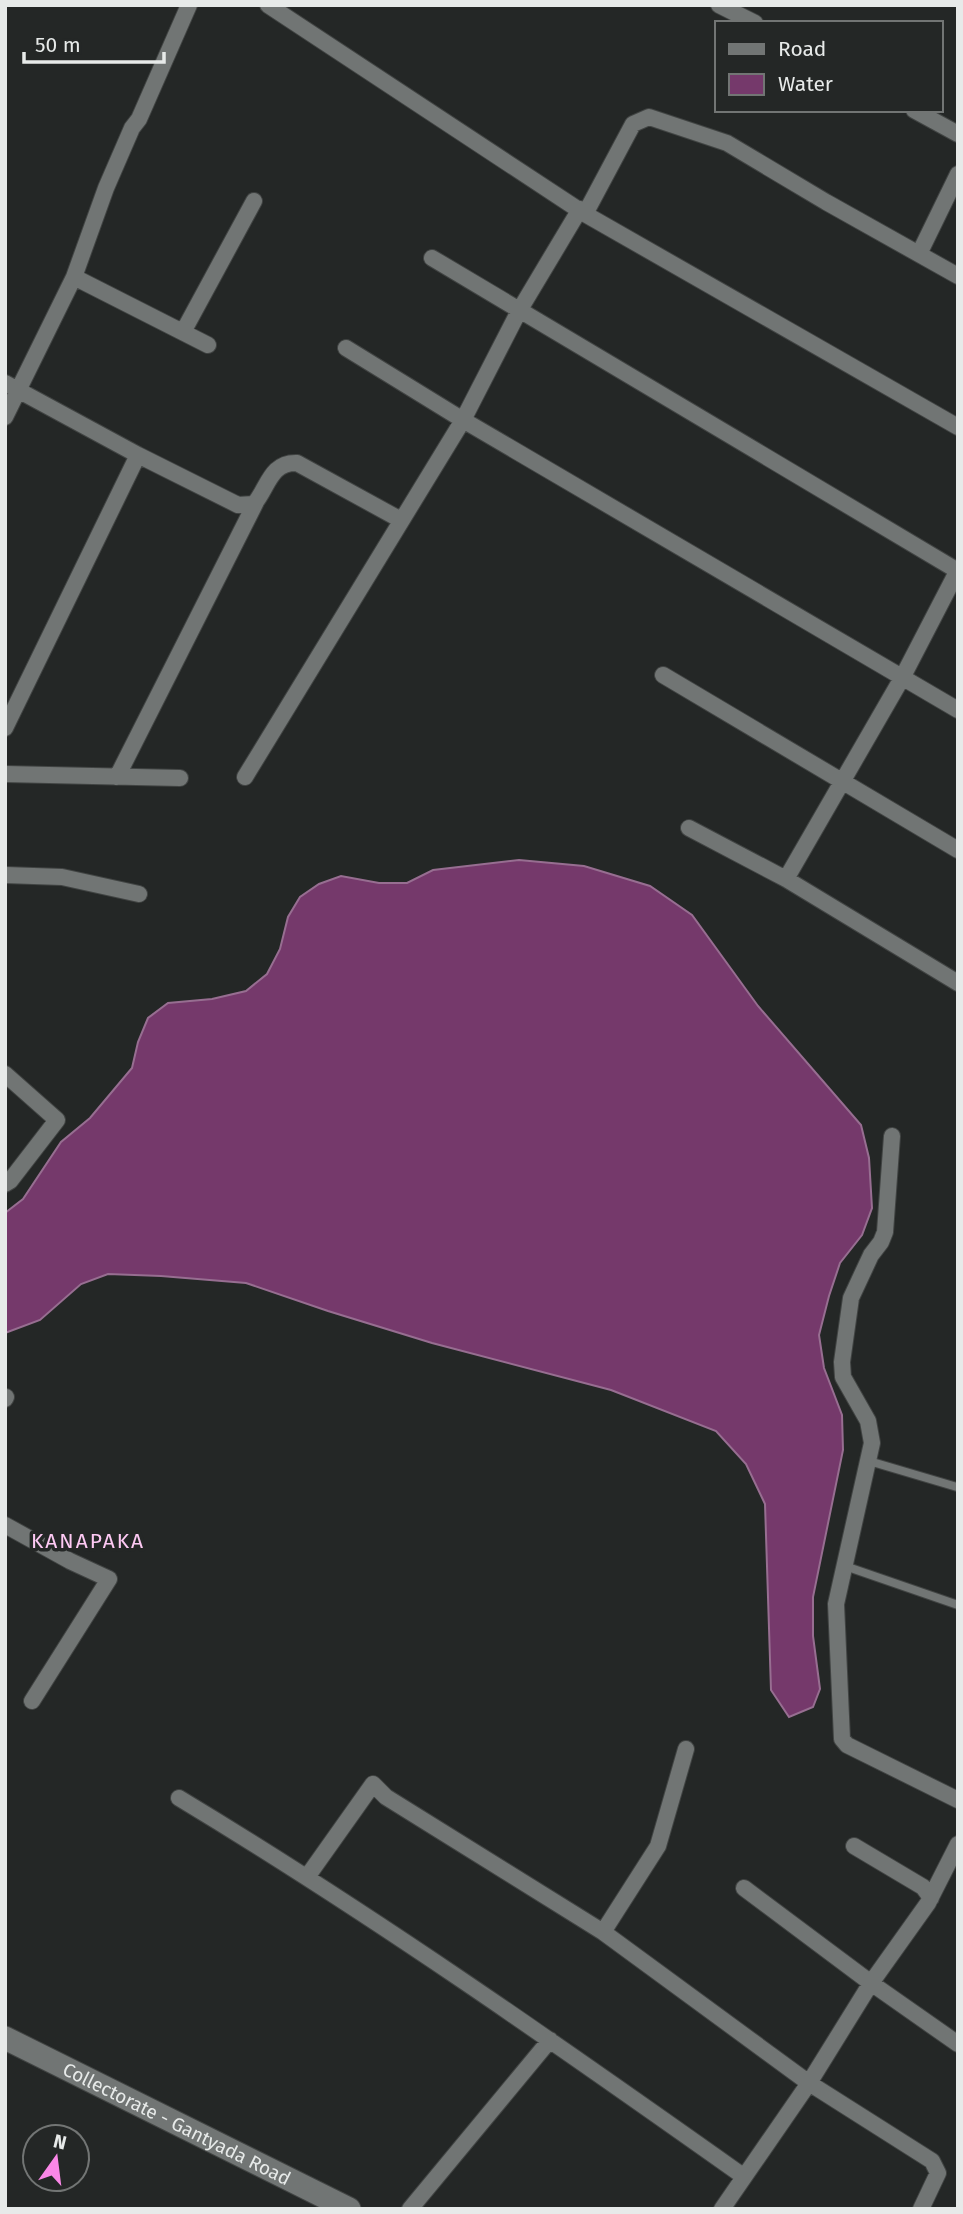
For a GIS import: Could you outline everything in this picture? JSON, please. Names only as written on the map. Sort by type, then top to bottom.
[{"type":"street","points":[[5,417],[12,387],[74,277],[106,188],[189,5]]},
{"type":"street","points":[[268,5],[583,211],[958,427]]},
{"type":"street","points":[[719,5],[751,21]]},
{"type":"street","points":[[918,112],[958,134]]},
{"type":"street","points":[[245,777],[463,420],[519,310],[583,211],[633,124],[649,117],[740,149],[826,202],[958,276]]},
{"type":"street","points":[[919,254],[958,174]]},
{"type":"street","points":[[183,332],[254,201]]},
{"type":"street","points":[[432,258],[958,570],[902,678],[786,879]]},
{"type":"street","points":[[74,277],[208,345]]},
{"type":"street","points":[[346,348],[463,420],[958,710]]},
{"type":"street","points":[[12,387],[238,505],[249,506],[257,502]]},
{"type":"street","points":[[5,728],[138,455]]},
{"type":"street","points":[[117,777],[257,502],[278,467],[297,463],[401,520]]},
{"type":"street","points":[[663,676],[958,850]]},
{"type":"street","points":[[5,774],[180,778]]},
{"type":"street","points":[[689,828],[786,879],[958,983]]},
{"type":"street","points":[[5,875],[62,877],[139,894]]},
{"type":"street","points":[[5,1074],[57,1120],[5,1184]]},
{"type":"street","points":[[892,1136],[885,1232],[851,1298],[842,1362],[843,1377],[870,1427],[872,1443],[836,1604],[842,1739],[847,1745],[958,1800]]},
{"type":"street","points":[[5,1525],[109,1580],[32,1701]]},
{"type":"street","points":[[603,1932],[658,1846],[686,1749]]},
{"type":"street","points":[[307,1877],[373,1784],[386,1797],[603,1932],[809,2083],[936,2164],[939,2173],[921,2209]]},
{"type":"street","points":[[179,1798],[307,1877],[550,2040],[743,2176]]},
{"type":"street","points":[[854,1846],[923,1887],[931,1898]]},
{"type":"street","points":[[722,2209],[809,2083],[871,1983],[931,1898],[957,1850]]},
{"type":"street","points":[[744,1888],[958,2045]]},
{"type":"street","name":"Collectorate - Gantyada Road","points":[[5,2038],[349,2209]]},
{"type":"street","points":[[410,2209],[550,2040]]},
{"type":"lane","points":[[869,1461],[957,1487]]},
{"type":"lane","points":[[845,1566],[958,1605]]},
{"type":"water","points":[[519,860],[584,866],[650,886],[692,915],[758,1006],[861,1125],[869,1158],[872,1208],[862,1235],[840,1263],[819,1335],[824,1368],[842,1415],[843,1450],[813,1597],[813,1636],[820,1689],[813,1707],[789,1717],[771,1690],[765,1504],[746,1464],[716,1431],[611,1390],[432,1343],[246,1283],[108,1274],[81,1284],[40,1320],[5,1333],[5,1213],[23,1199],[61,1142],[90,1118],[132,1068],[138,1042],[148,1018],[168,1003],[212,999],[246,991],[267,974],[280,949],[288,917],[300,897],[319,884],[341,876],[379,883],[407,883],[433,870]]},
{"type":"district","name":"KANAPAKA","points":[[88,1541]]}]
